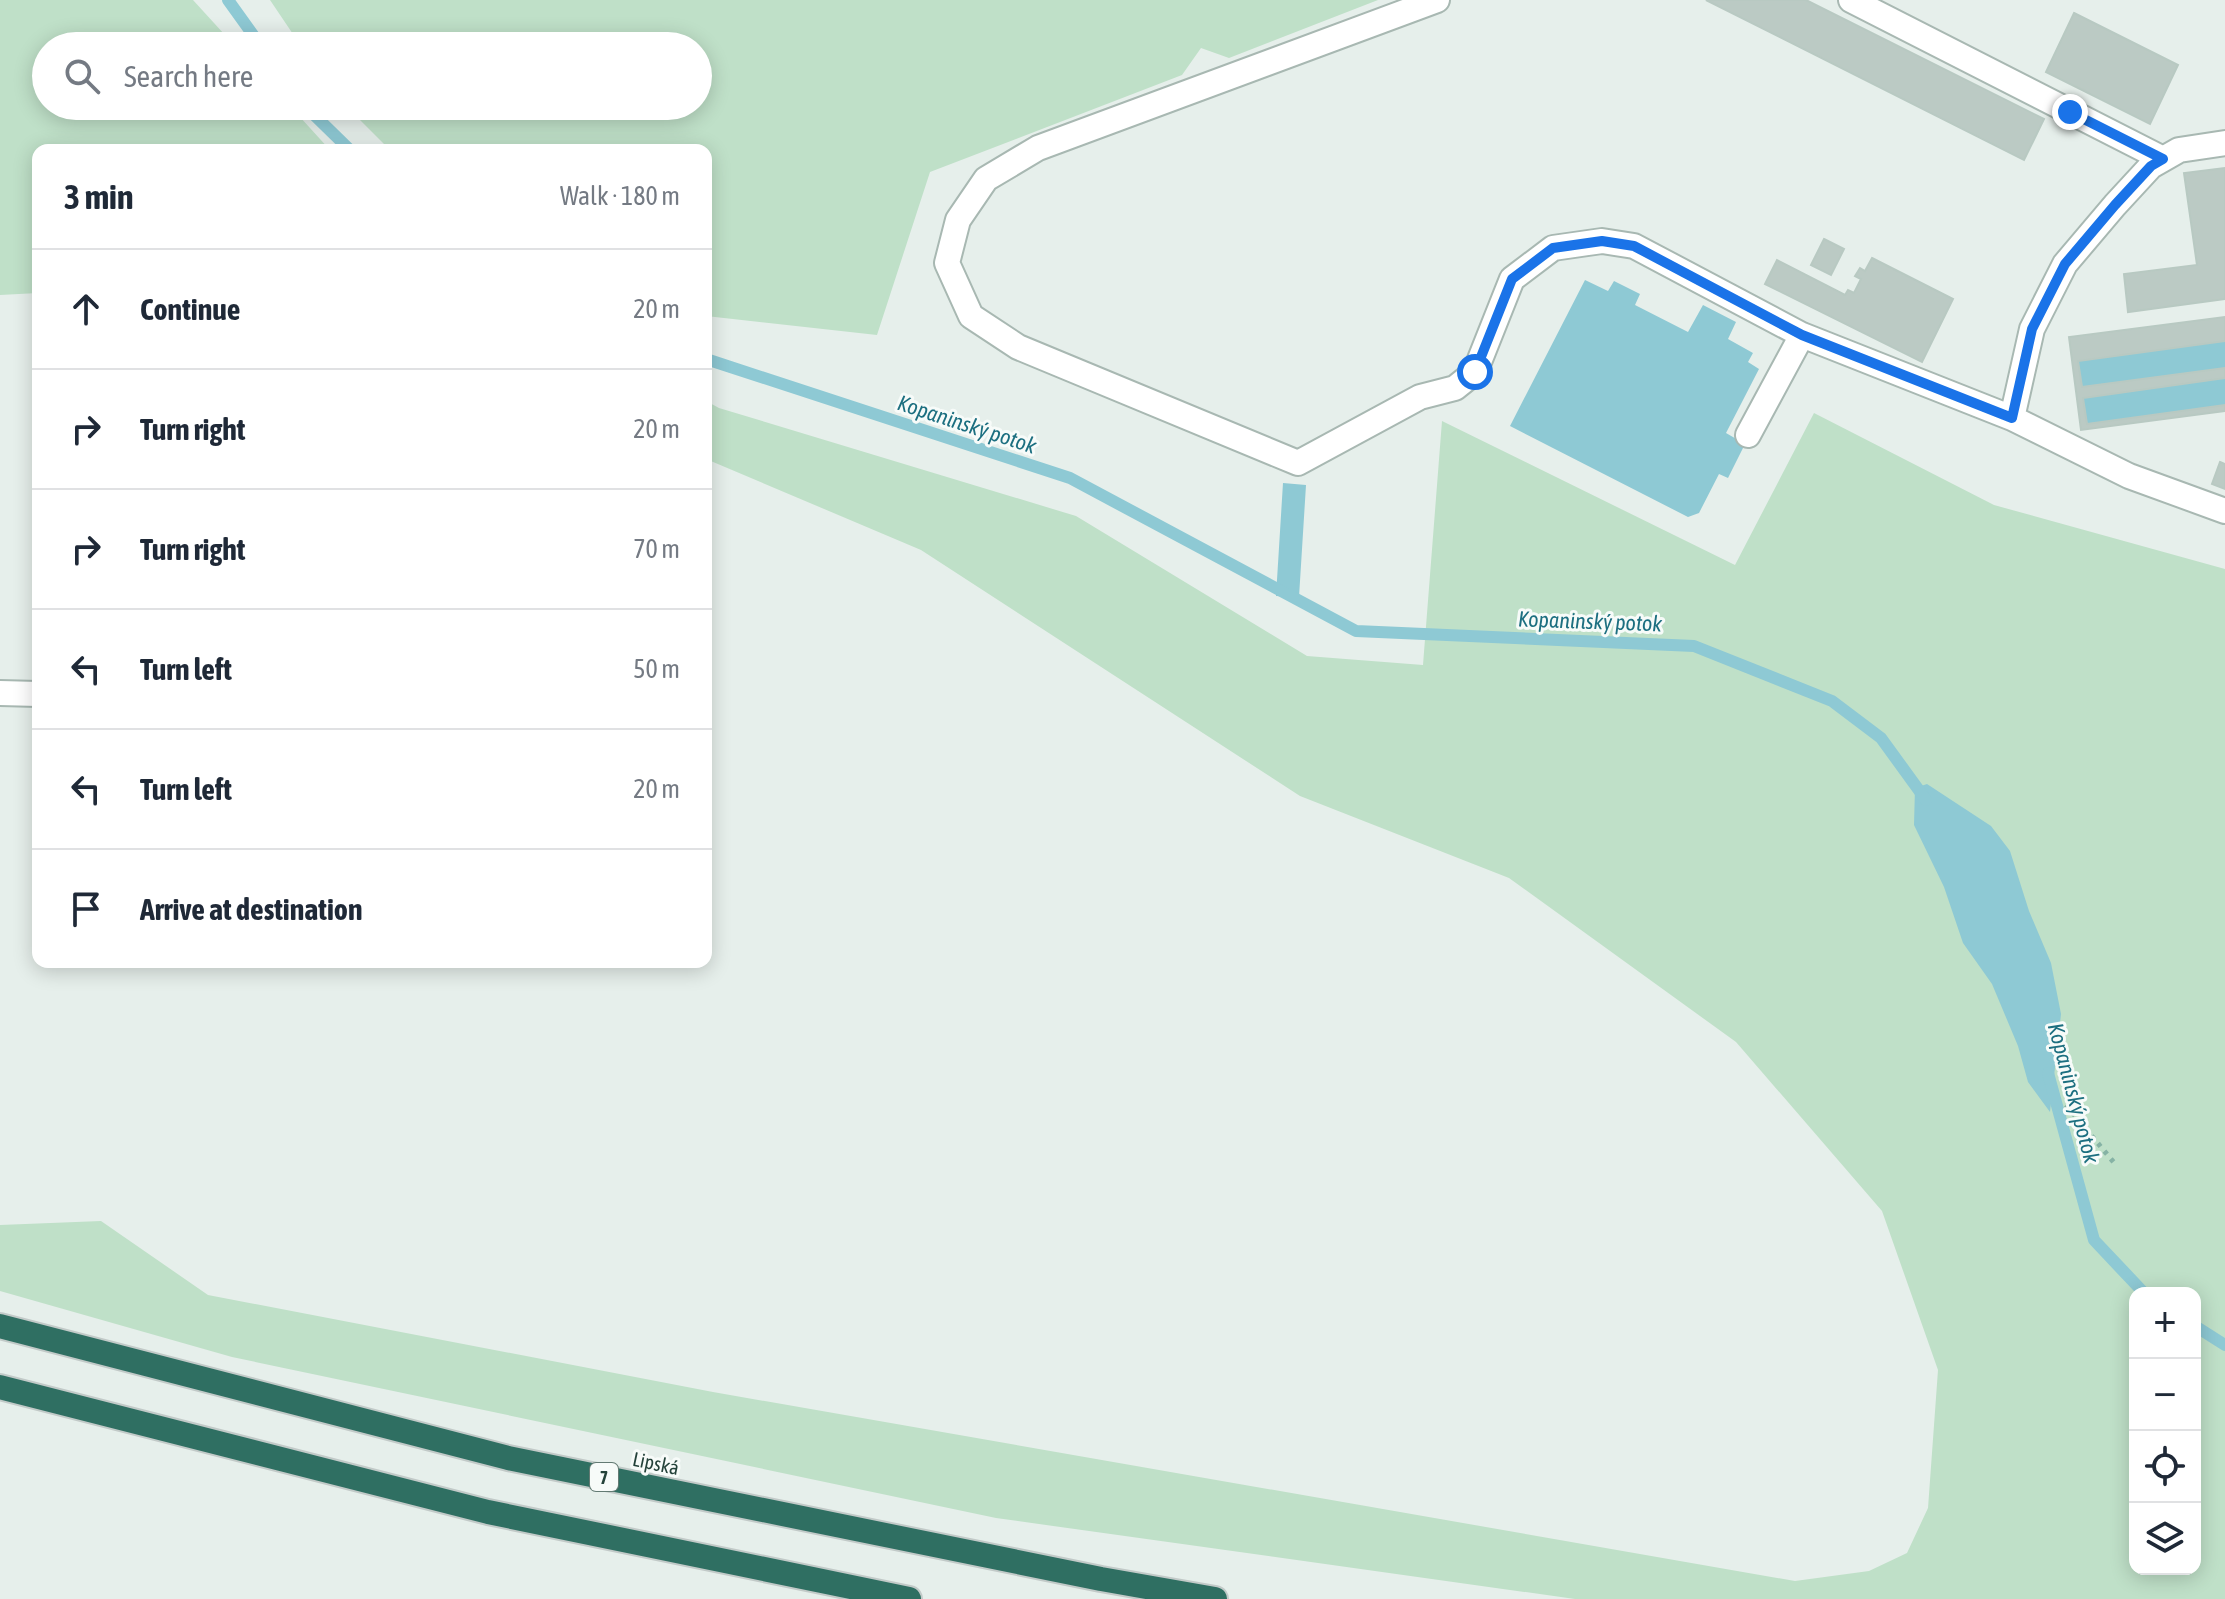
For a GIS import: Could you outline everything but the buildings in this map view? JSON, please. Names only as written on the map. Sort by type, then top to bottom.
[{"type":"highway","name":"Lipská","points":[[0,1326],[508,1458],[1101,1579],[1215,1599]]},
{"type":"highway","points":[[0,1387],[488,1512],[909,1599]]},
{"type":"lane","points":[[1437,0],[1038,148],[986,179],[958,220],[947,263],[971,316],[1018,347],[1298,463],[1420,397],[1455,388],[1475,372],[1512,279],[1553,248],[1602,241],[1634,246],[1802,335],[2012,418],[2129,476],[2225,511]]},
{"type":"lane","points":[[1851,0],[2163,159]]},
{"type":"lane","points":[[2012,418],[2032,329],[2065,264],[2151,166],[2179,150],[2225,143]]},
{"type":"lane","points":[[1748,435],[1802,335]]},
{"type":"lane","points":[[0,693],[32,694]]},
{"type":"path","points":[[2066,1105],[2116,1165]]},
{"type":"green space","points":[[0,0],[193,0],[222,32],[32,32],[32,120],[303,120],[325,144],[32,144],[32,293],[0,295]]},
{"type":"green space","points":[[270,0],[1378,0],[1229,58],[1201,48],[1182,75],[930,172],[877,335],[712,317],[712,144],[384,144],[360,120],[712,120],[712,32],[292,32]]},
{"type":"green space","points":[[712,404],[1076,516],[1307,656],[1423,665],[1442,421],[1735,565],[1814,413],[1994,505],[2225,569],[2225,1599],[1575,1599],[996,1518],[232,1357],[0,1291],[0,1225],[101,1221],[208,1295],[713,1392],[1795,1581],[1869,1571],[1907,1553],[1928,1508],[1938,1370],[1882,1211],[1736,1042],[1509,878],[1300,796],[921,550],[712,462]]},
{"type":"water","points":[[1585,280],[1608,291],[1614,281],[1640,294],[1635,305],[1688,332],[1703,305],[1736,322],[1728,339],[1753,353],[1748,362],[1759,369],[1726,433],[1745,444],[1728,478],[1719,474],[1699,513],[1688,517],[1510,426]]},
{"type":"water","points":[[2225,341],[2225,368],[2082,387],[2078,361]]},
{"type":"water","points":[[2225,378],[2225,405],[2087,424],[2083,398]]},
{"type":"water","points":[[1283,483],[1306,485],[1299,597],[1276,596]]},
{"type":"water","points":[[1927,784],[1991,826],[2010,851],[2029,911],[2051,963],[2061,1014],[2050,1112],[2028,1082],[2018,1046],[1992,984],[1963,943],[1944,887],[1914,825],[1915,788]]},
{"type":"waterway","name":"Kopaninský potok","points":[[228,0],[251,32]]},
{"type":"waterway","name":"Kopaninský potok","points":[[319,120],[344,144]]},
{"type":"waterway","name":"Kopaninský potok","points":[[712,361],[1070,478],[1356,631],[1694,646],[1832,701],[1881,738],[1926,800]]},
{"type":"waterway","name":"Kopaninský potok","points":[[2048,1073],[2094,1240],[2138,1287]]},
{"type":"waterway","name":"Kopaninský potok","points":[[2201,1330],[2225,1345]]},
{"type":"route","points":[[1475,372],[1512,279],[1553,248],[1602,241],[1634,246],[1802,335],[2012,418],[2032,329],[2065,264],[2151,166],[2163,159],[2070,112]]}]
